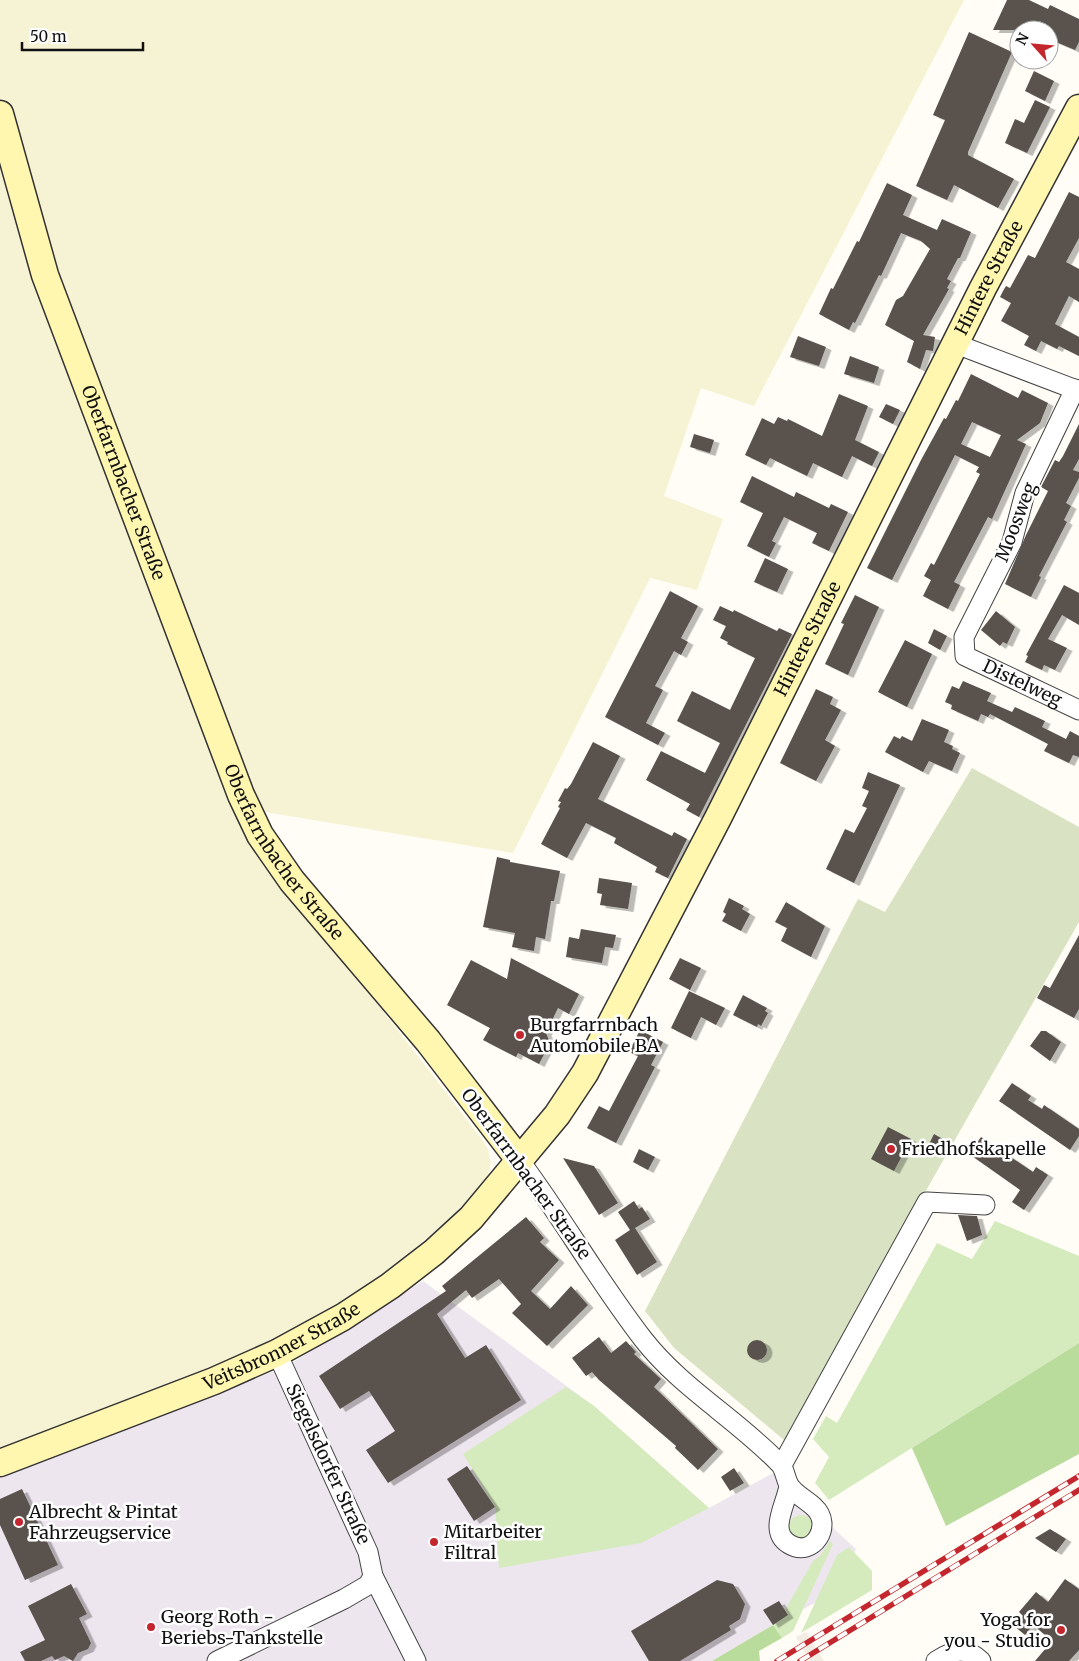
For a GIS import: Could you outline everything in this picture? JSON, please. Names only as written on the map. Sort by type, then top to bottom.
[{"type":"street","name":"Hintere Straße","points":[[520,1161],[557,1115],[585,1073],[718,818],[956,344],[1079,108]]},
{"type":"street","name":"Oberfarrnbacher Straße","points":[[0,114],[45,275],[234,778],[260,835],[321,918],[383,986],[520,1161],[644,1340],[685,1382],[782,1466],[789,1486]]},
{"type":"street","name":"Moosweg","points":[[956,344],[1077,390],[1025,493],[1012,542],[964,637],[965,656]]},
{"type":"street","name":"Distelweg","points":[[965,656],[1076,703]]},
{"type":"street","name":"Veitsbronner Straße","points":[[0,1463],[214,1381],[277,1353],[342,1317],[390,1286],[434,1252],[471,1218],[520,1161]]},
{"type":"street","points":[[782,1466],[927,1202],[985,1205]]},
{"type":"street","name":"Siegelsdorfer Straße","points":[[277,1353],[368,1552],[373,1576],[416,1661]]},
{"type":"street","points":[[217,1661],[344,1599],[368,1585],[373,1576]]},
{"type":"street","points":[[936,1661],[951,1652],[973,1657]]},
{"type":"shaded area","points":[[0,0],[964,0],[754,406],[701,388],[664,496],[723,519],[697,590],[650,578],[513,853],[253,810],[267,861],[481,1138],[488,1149],[491,1163],[488,1176],[454,1214],[414,1249],[349,1300],[291,1332],[169,1386],[0,1448]]},
{"type":"shaded area","points":[[423,1281],[594,1406],[709,1508],[773,1473],[856,1549],[838,1591],[773,1625],[712,1661],[0,1661],[0,1478],[287,1366]]},
{"type":"shaded area","points":[[806,1632],[824,1661],[810,1661],[796,1637]]},
{"type":"green space","points":[[972,768],[1079,827],[1079,922],[784,1440],[674,1348],[645,1311],[858,899],[885,912]]},
{"type":"green space","points":[[995,1221],[1079,1256],[1079,1343],[829,1500],[815,1483],[829,1457],[813,1439],[826,1416],[837,1423],[937,1243],[972,1259]]},
{"type":"green space","points":[[1079,1343],[1079,1454],[946,1526],[912,1448]]},
{"type":"green space","points":[[566,1387],[594,1406],[709,1508],[641,1543],[499,1568],[495,1507],[463,1454]]},
{"type":"green space","points":[[801,1515],[809,1519],[813,1527],[809,1535],[801,1539],[793,1535],[789,1527],[793,1519]]},
{"type":"green space","points":[[830,1541],[833,1544],[793,1631],[782,1638],[773,1625],[787,1615],[785,1610],[813,1561],[820,1556]]},
{"type":"green space","points":[[849,1547],[872,1571],[872,1590],[801,1633],[837,1555]]},
{"type":"green space","points":[[773,1625],[782,1638],[759,1651],[760,1661],[712,1661]]},
{"type":"building","points":[[1007,0],[1029,0],[1048,9],[1050,5],[1079,19],[1079,42],[1075,50],[1059,43],[1059,20],[1009,20],[1009,30],[993,30]]},
{"type":"building","points":[[969,32],[1009,51],[1009,59],[968,152],[968,155],[1014,179],[998,208],[954,185],[947,200],[916,186],[945,120],[933,115]]},
{"type":"building","points":[[1034,71],[1054,81],[1045,101],[1025,91]]},
{"type":"building","points":[[1035,100],[1050,107],[1027,153],[1005,143],[1015,119],[1024,123]]},
{"type":"building","points":[[887,183],[912,195],[903,215],[937,230],[942,219],[971,232],[960,258],[958,258],[947,279],[951,281],[947,288],[949,289],[923,335],[935,337],[933,351],[926,350],[920,369],[907,362],[914,341],[885,325],[896,300],[903,296],[930,249],[921,241],[901,233],[881,276],[879,275],[855,323],[853,322],[849,330],[819,314],[857,241],[859,242]]},
{"type":"building","points":[[1069,192],[1079,197],[1079,238],[1066,262],[1079,269],[1079,302],[1069,296],[1055,324],[1079,337],[1079,356],[1059,346],[1057,349],[1041,341],[1036,351],[1024,345],[1029,336],[1001,321],[1011,303],[1000,297],[1003,291],[1006,286],[1010,288],[1028,255],[1035,258]]},
{"type":"building","points":[[798,336],[826,347],[819,366],[790,357]]},
{"type":"building","points":[[850,356],[879,367],[874,383],[844,374]]},
{"type":"building","points":[[971,374],[1018,398],[1022,390],[1048,403],[1040,423],[1017,440],[1026,444],[992,519],[988,517],[954,582],[960,585],[948,609],[923,596],[931,580],[924,576],[931,563],[934,565],[980,474],[976,472],[979,467],[955,455],[892,580],[867,568],[921,460],[944,418],[946,419],[956,400],[958,401]],"holes":[[[972,422],[1001,435],[990,457],[961,444]]]},
{"type":"building","points":[[839,394],[868,406],[855,440],[879,452],[872,466],[852,456],[842,477],[813,463],[807,476],[770,458],[766,465],[745,455],[762,418],[774,424],[778,417],[787,421],[788,419],[822,436]]},
{"type":"building","points":[[886,404],[900,410],[893,424],[879,417]]},
{"type":"building","points":[[1079,424],[1079,459],[1073,470],[1079,472],[1079,478],[1066,503],[1071,506],[1064,520],[1067,522],[1039,576],[1041,577],[1031,597],[1005,584],[1026,535],[1048,491],[1041,487],[1055,460],[1059,462],[1063,456]]},
{"type":"building","points":[[694,434],[714,440],[710,453],[690,447]]},
{"type":"building","points":[[752,476],[794,497],[796,492],[829,508],[831,504],[848,512],[829,551],[812,543],[817,533],[784,517],[772,541],[776,543],[769,557],[747,546],[763,513],[740,502]]},
{"type":"building","points":[[765,558],[788,569],[777,592],[754,582]]},
{"type":"building","points":[[1064,585],[1079,593],[1079,625],[1062,615],[1048,639],[1067,648],[1055,670],[1044,665],[1042,670],[1025,662],[1028,656],[1026,655]]},
{"type":"building","points":[[670,591],[698,606],[681,638],[688,642],[681,655],[674,651],[655,686],[663,690],[646,723],[665,733],[658,745],[605,717]]},
{"type":"building","points":[[855,595],[879,607],[848,675],[825,664],[844,624],[841,623]]},
{"type":"building","points":[[720,606],[733,612],[734,610],[777,631],[779,628],[792,634],[699,817],[686,810],[690,804],[646,780],[661,751],[705,773],[720,743],[677,721],[692,691],[730,710],[755,658],[727,644],[728,642],[720,638],[726,626],[713,620]]},
{"type":"building","points":[[996,611],[1015,627],[1007,644],[1003,642],[1000,646],[981,630]]},
{"type":"building","points":[[934,629],[947,636],[940,650],[928,643]]},
{"type":"building","points":[[905,640],[932,654],[907,707],[878,692]]},
{"type":"building","points":[[963,681],[991,693],[987,701],[1012,712],[1015,707],[1045,721],[1042,727],[1066,739],[1070,731],[1079,736],[1079,757],[1073,755],[1069,763],[1044,751],[1048,744],[990,714],[988,717],[981,714],[978,721],[951,709],[952,705],[945,702],[952,686],[959,689]]},
{"type":"building","points":[[816,689],[833,697],[830,704],[841,710],[825,740],[835,746],[816,781],[780,763]]},
{"type":"building","points":[[922,719],[949,730],[944,742],[953,746],[952,749],[960,753],[952,771],[929,761],[923,772],[885,752],[894,736],[900,739],[902,736],[912,741]]},
{"type":"building","points":[[593,742],[620,756],[598,799],[672,836],[674,832],[687,839],[668,878],[655,872],[657,867],[614,843],[616,838],[586,823],[567,858],[541,844],[560,808],[558,807],[561,802],[558,801],[565,788],[567,789],[571,784]]},
{"type":"building","points":[[868,772],[900,785],[854,883],[826,869],[845,829],[854,833],[867,808],[862,806],[869,791],[862,788]]},
{"type":"building","points":[[497,857],[510,860],[510,862],[560,871],[554,901],[551,901],[545,939],[536,937],[534,951],[512,947],[515,933],[483,927]]},
{"type":"building","points":[[599,878],[632,883],[628,909],[600,905],[602,894],[597,893]]},
{"type":"building","points":[[729,898],[744,906],[742,909],[750,914],[741,931],[722,921],[726,914],[723,912]]},
{"type":"building","points":[[786,902],[825,926],[811,957],[781,941],[787,928],[775,922]]},
{"type":"building","points":[[581,929],[616,935],[613,948],[605,947],[602,963],[566,957],[569,937],[579,939]]},
{"type":"building","points":[[1079,935],[1079,1009],[1074,1018],[1037,998],[1044,985],[1050,988]]},
{"type":"building","points":[[511,958],[579,994],[569,1014],[558,1008],[546,1033],[550,1043],[539,1064],[518,1053],[516,1057],[483,1040],[490,1028],[447,1005],[471,960],[507,979]]},
{"type":"building","points":[[680,958],[701,968],[690,990],[669,979]]},
{"type":"building","points":[[689,991],[725,1008],[716,1025],[701,1017],[691,1038],[671,1028]]},
{"type":"building","points":[[743,995],[767,1008],[765,1011],[768,1013],[761,1026],[758,1024],[757,1027],[733,1015]]},
{"type":"building","points":[[640,1030],[663,1042],[651,1065],[655,1067],[616,1143],[587,1128],[599,1106],[609,1111],[638,1056],[629,1052]]},
{"type":"building","points":[[1041,1031],[1046,1031],[1061,1042],[1050,1061],[1030,1046]]},
{"type":"building","points":[[1012,1083],[1031,1096],[1028,1100],[1042,1109],[1044,1105],[1079,1129],[1079,1136],[1070,1150],[999,1101]]},
{"type":"building","name":"Friedhofskapelle","points":[[888,1127],[911,1139],[894,1171],[871,1159]]},
{"type":"building","points":[[934,1134],[948,1142],[942,1153],[928,1146]]},
{"type":"building","points":[[981,1137],[1033,1172],[1036,1167],[1048,1175],[1024,1210],[1012,1202],[1020,1190],[969,1154]]},
{"type":"building","points":[[639,1149],[655,1157],[648,1170],[633,1162]]},
{"type":"building","points":[[563,1158],[594,1166],[618,1203],[599,1215]]},
{"type":"building","points":[[634,1201],[639,1209],[642,1207],[650,1219],[635,1228],[657,1262],[637,1275],[615,1240],[630,1230],[618,1212]]},
{"type":"building","points":[[958,1215],[977,1216],[982,1235],[967,1241]]},
{"type":"building","points":[[526,1217],[544,1238],[540,1242],[559,1260],[531,1291],[550,1309],[571,1286],[588,1305],[547,1346],[512,1313],[521,1304],[499,1279],[472,1298],[466,1290],[437,1314],[465,1358],[486,1345],[521,1400],[388,1483],[366,1450],[395,1431],[369,1391],[340,1409],[319,1376],[446,1291],[442,1286]]},
{"type":"building","points":[[599,1337],[611,1353],[626,1341],[636,1352],[634,1354],[661,1379],[654,1387],[718,1449],[698,1470],[675,1448],[676,1446],[592,1372],[586,1376],[572,1358]]},
{"type":"building","points":[[753,1340],[761,1340],[767,1346],[767,1354],[761,1360],[753,1360],[747,1354],[747,1346]]},
{"type":"building","points":[[467,1466],[495,1507],[474,1521],[447,1479]]},
{"type":"building","points":[[734,1468],[744,1483],[730,1491],[721,1477]]},
{"type":"building","points":[[22,1489],[58,1565],[25,1580],[0,1525],[0,1499]]},
{"type":"building","points":[[1050,1529],[1066,1539],[1056,1552],[1035,1538]]},
{"type":"building","points":[[1065,1579],[1079,1589],[1079,1650],[1069,1661],[1035,1661],[1052,1641],[1033,1625],[1025,1635],[1014,1626],[1023,1616],[1019,1612],[1036,1592],[1048,1602]]},
{"type":"building","points":[[717,1580],[733,1584],[745,1604],[740,1619],[729,1626],[731,1630],[680,1661],[649,1661],[631,1631]]},
{"type":"building","points":[[71,1584],[87,1614],[79,1618],[91,1643],[88,1649],[78,1653],[73,1661],[64,1656],[55,1660],[52,1656],[41,1661],[25,1661],[20,1652],[45,1640],[28,1606]]},
{"type":"building","points":[[779,1601],[788,1615],[773,1625],[763,1610]]},
{"type":"railway","points":[[777,1661],[1079,1476]]},
{"type":"railway","points":[[800,1661],[1079,1490]]},
{"type":"place","name":"Burgfarrnbach Automobile BA","points":[[520,1035]]},
{"type":"place","name":"Friedhofskapelle","points":[[891,1149]]},
{"type":"place","name":"Albrecht & Pintat Fahrzeugservice","points":[[19,1522]]},
{"type":"place","name":"Mitarbeiter Filtral","points":[[434,1542]]},
{"type":"place","name":"Georg Roth - Beriebs-Tankstelle","points":[[151,1627]]},
{"type":"place","name":"Yoga for you - Studio","points":[[1061,1630]]}]
